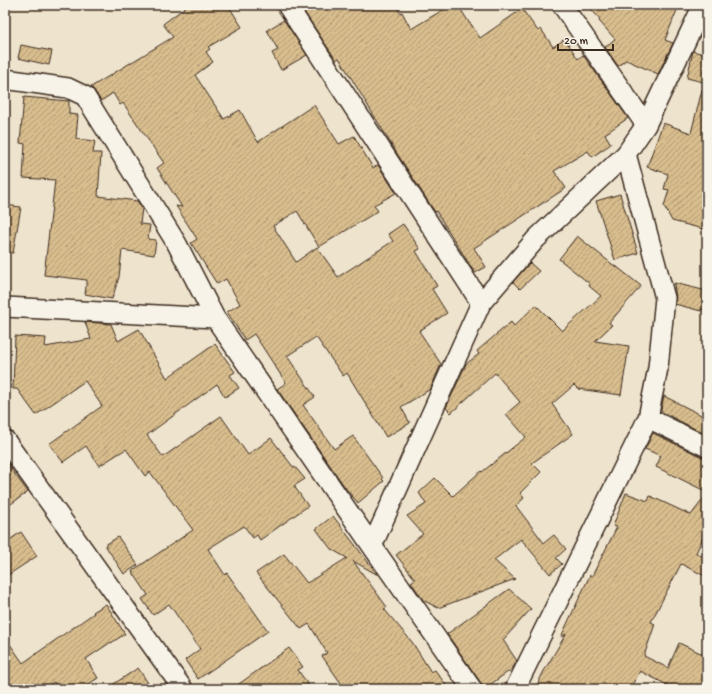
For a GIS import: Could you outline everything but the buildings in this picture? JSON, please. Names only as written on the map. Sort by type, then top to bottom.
[{"type":"street","points":[[287,5],[481,303]]},
{"type":"street","points":[[562,5],[646,125]]},
{"type":"street","points":[[372,546],[481,303],[536,239],[626,154],[646,125],[703,5]]},
{"type":"street","points":[[5,79],[68,88],[86,96],[177,244],[215,318],[472,689]]},
{"type":"street","points":[[514,689],[648,418],[658,368],[665,298],[626,154]]},
{"type":"street","points":[[5,307],[215,318]]},
{"type":"street","points":[[648,418],[707,446]]},
{"type":"street","points":[[5,440],[183,689]]}]
